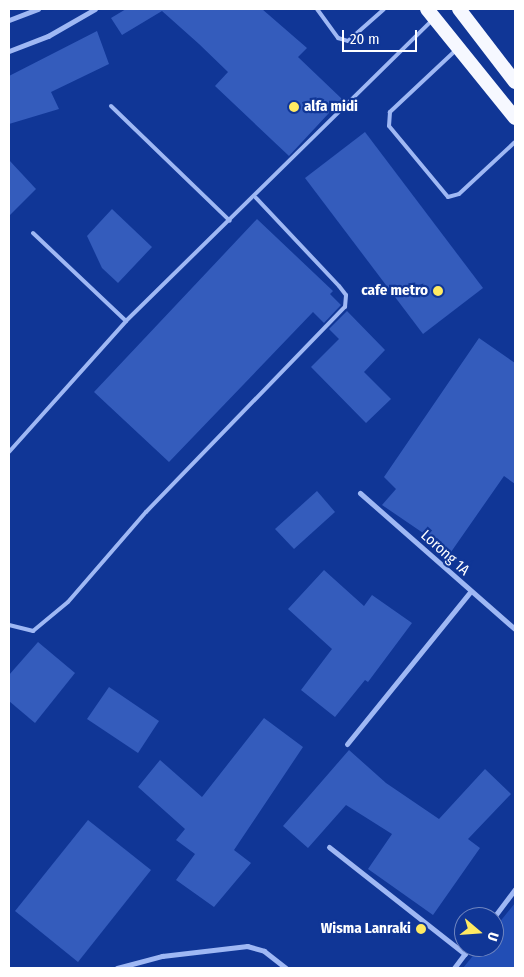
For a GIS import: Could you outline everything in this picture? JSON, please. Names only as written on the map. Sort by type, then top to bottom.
[{"type":"highway","points":[[460,9],[515,82]]},
{"type":"highway","points":[[430,14],[515,118]]},
{"type":"street","points":[[9,20],[38,9]]},
{"type":"street","points":[[9,51],[48,36],[95,9]]},
{"type":"street","name":"Lorong 1A","points":[[360,493],[470,592],[515,629]]},
{"type":"street","points":[[347,744],[470,592]]},
{"type":"street","points":[[329,847],[454,945]]},
{"type":"street","points":[[502,907],[515,889]]},
{"type":"street","points":[[118,968],[162,956],[248,946],[264,951],[286,968]]},
{"type":"street","points":[[454,968],[463,957]]},
{"type":"lane","points":[[317,9],[338,38],[348,41],[384,9]]},
{"type":"lane","points":[[9,452],[126,321],[256,198],[430,14]]},
{"type":"lane","points":[[457,49],[390,112],[389,126],[448,197],[459,194],[515,142]]},
{"type":"lane","points":[[111,106],[230,221]]},
{"type":"lane","points":[[9,625],[33,631],[68,602],[146,512],[345,307],[346,295],[339,286],[256,198]]},
{"type":"lane","points":[[33,233],[126,321]]},
{"type":"shaded area","points":[[515,903],[515,968],[463,968],[472,957],[504,957],[504,917]]},
{"type":"building","points":[[126,9],[262,9],[307,48],[298,57],[342,99],[289,156],[215,86],[228,72],[199,44],[162,11],[122,35],[111,18]]},
{"type":"building","points":[[97,31],[109,64],[51,92],[59,109],[9,124],[9,76]]},
{"type":"building","points":[[365,132],[483,288],[423,334],[305,178]]},
{"type":"building","points":[[9,160],[36,189],[9,216]]},
{"type":"building","points":[[112,209],[152,247],[118,283],[102,268],[87,236]]},
{"type":"building","points":[[257,219],[333,291],[330,294],[341,305],[324,323],[313,312],[169,462],[94,392]]},
{"type":"building","points":[[347,311],[385,350],[364,372],[391,399],[366,423],[311,367],[339,339],[329,329]]},
{"type":"building","points":[[479,338],[515,363],[515,484],[504,476],[451,552],[382,505],[396,489],[384,477]]},
{"type":"building","points":[[317,491],[335,512],[294,549],[275,529]]},
{"type":"building","points":[[324,570],[364,606],[372,595],[412,623],[368,682],[365,680],[335,717],[301,690],[332,649],[288,609]]},
{"type":"building","points":[[38,642],[75,673],[35,723],[9,701],[9,675]]},
{"type":"building","points":[[109,687],[159,721],[138,753],[87,719]]},
{"type":"building","points":[[264,718],[303,747],[234,850],[251,863],[214,907],[176,880],[195,854],[176,840],[185,829],[138,787],[160,760],[202,797]]},
{"type":"building","points":[[349,750],[386,783],[439,819],[485,769],[511,794],[468,839],[480,848],[433,915],[368,869],[392,834],[346,805],[308,848],[283,826]]},
{"type":"building","points":[[88,820],[151,870],[78,962],[15,911]]},
{"type":"place","name":"alfa midi","points":[[294,107]]},
{"type":"place","name":"cafe metro","points":[[438,291]]},
{"type":"place","name":"Wisma Lanraki","points":[[421,929]]}]
